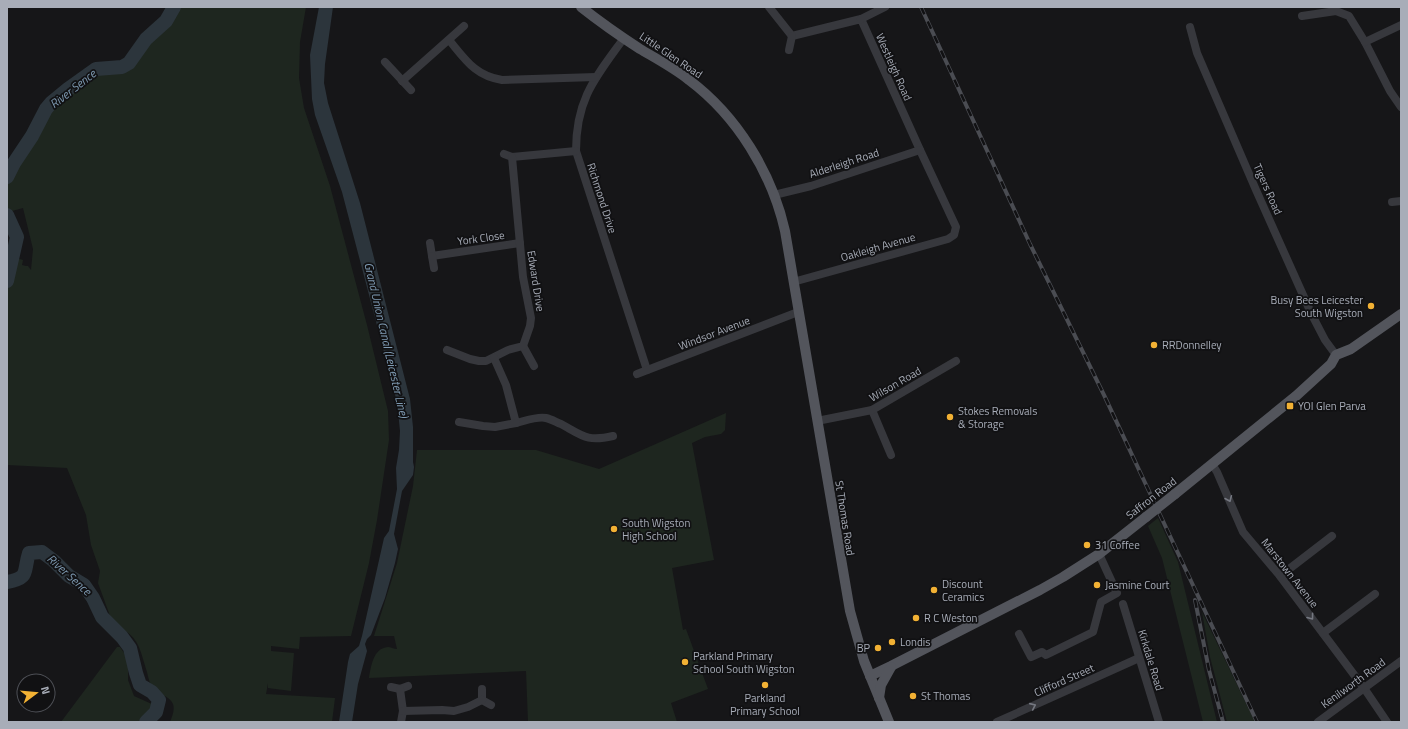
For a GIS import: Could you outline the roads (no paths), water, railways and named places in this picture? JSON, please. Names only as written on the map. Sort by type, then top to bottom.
[{"type":"main road","name":"Little Glen Road","points":[[581,7],[624,38],[689,79],[731,122],[749,147],[759,162],[774,195],[785,231],[798,312]]},
{"type":"main road","name":"St Thomas Road","points":[[798,312],[850,611],[864,661],[889,722]]},
{"type":"main road","name":"Saffron Road","points":[[870,676],[1040,590],[1099,554],[1296,396],[1331,364],[1336,355],[1351,349],[1401,314]]},
{"type":"main road","points":[[879,700],[881,684],[891,666]]},
{"type":"street","points":[[768,7],[792,36]]},
{"type":"street","points":[[792,36],[861,19],[885,7]]},
{"type":"street","points":[[1302,16],[1336,11],[1349,16],[1365,42],[1390,91],[1401,107]]},
{"type":"street","name":"Westleigh Road","points":[[861,19],[954,221]]},
{"type":"street","points":[[1365,42],[1401,25]]},
{"type":"street","points":[[402,81],[464,26]]},
{"type":"street","name":"Tigers Road","points":[[1190,27],[1197,53],[1256,190],[1312,315],[1325,340],[1336,355]]},
{"type":"street","points":[[789,50],[792,36]]},
{"type":"street","name":"Richmond Drive","points":[[624,38],[596,77],[585,96],[581,107],[577,128],[576,151],[647,370]]},
{"type":"street","points":[[449,40],[476,71],[495,79],[596,77]]},
{"type":"street","points":[[385,62],[410,90]]},
{"type":"street","name":"Alderleigh Road","points":[[774,195],[811,186],[920,150]]},
{"type":"street","points":[[504,154],[512,157],[576,151]]},
{"type":"street","name":"York Close","points":[[432,256],[520,243],[512,157]]},
{"type":"street","name":"Oakleigh Avenue","points":[[793,282],[948,239],[955,233],[956,227],[954,221]]},
{"type":"street","points":[[430,243],[434,268]]},
{"type":"street","name":"Edward Drive","points":[[520,243],[523,277],[531,318],[530,326],[523,346]]},
{"type":"street","name":"Windsor Avenue","points":[[637,374],[798,312]]},
{"type":"street","points":[[447,350],[479,361],[486,361],[508,350],[523,346],[534,366]]},
{"type":"street","points":[[494,358],[506,385],[516,423]]},
{"type":"street","name":"Wilson Road","points":[[817,421],[872,410],[956,361]]},
{"type":"street","points":[[872,410],[891,455]]},
{"type":"street","points":[[459,422],[495,427],[539,418],[546,418],[554,420],[585,437],[592,439],[601,439],[613,436]]},
{"type":"street","name":"Marstown Avenue","points":[[1212,464],[1244,532],[1280,576],[1323,633],[1387,722]]},
{"type":"street","points":[[1280,576],[1332,536]]},
{"type":"street","points":[[1020,634],[1031,657],[1042,652],[1046,655],[1093,632],[1101,602],[1117,593],[1099,554]]},
{"type":"street","points":[[1323,633],[1375,594]]},
{"type":"street","name":"Kirkdale Road","points":[[1123,604],[1159,722]]},
{"type":"street","name":"Clifford Street","points":[[997,722],[1139,658]]},
{"type":"street","name":"Kenilworth Road","points":[[1318,722],[1401,661]]},
{"type":"street","points":[[392,687],[404,687],[401,722]]},
{"type":"street","points":[[482,689],[482,700]]},
{"type":"street","points":[[403,711],[454,711],[468,707],[482,700]]},
{"type":"street","points":[[482,700],[491,705]]},
{"type":"water","name":"Grand Union Canal (Leicester Line)","points":[[319,7],[333,7],[325,64],[324,83],[328,103],[360,203],[410,399],[413,427],[414,467],[413,475],[402,491],[394,534],[398,549],[385,598],[371,635],[365,644],[367,651],[358,684],[352,722],[339,722],[348,662],[350,654],[359,646],[384,538],[389,531],[397,489],[396,468],[400,431],[395,394],[342,192],[315,115],[312,99],[310,55]]},
{"type":"waterway","name":"River Sence","points":[[7,177],[14,163],[32,136],[46,109],[51,103],[96,69],[122,67],[129,63],[146,39],[166,21],[174,7]]},
{"type":"waterway","name":"River Sence","points":[[7,215],[17,237],[7,281]]},
{"type":"waterway","name":"River Sence","points":[[7,582],[22,576],[29,553],[42,552],[54,561],[69,576],[84,585],[93,598],[102,617],[122,637],[130,648],[140,685],[152,692],[159,700],[156,712],[146,722]]},
{"type":"railway","points":[[921,7],[1030,244],[1104,395],[1257,722]]},
{"type":"railway","points":[[1195,600],[1209,670],[1223,722]]},
{"type":"place","name":"Busy Bees Leicester South Wigston","points":[[1371,306]]},
{"type":"place","name":"RRDonnelley","points":[[1154,345]]},
{"type":"place","name":"YOI Glen Parva","points":[[1290,406]]},
{"type":"place","name":"Stokes Removals & Storage","points":[[950,417]]},
{"type":"place","name":"South Wigston High School","points":[[614,529]]},
{"type":"place","name":"31 Coffee","points":[[1087,545]]},
{"type":"place","name":"Jasmine Court","points":[[1097,585]]},
{"type":"place","name":"Discount Ceramics","points":[[934,590]]},
{"type":"place","name":"R C Weston","points":[[916,618]]},
{"type":"place","name":"Londis","points":[[892,642]]},
{"type":"place","name":"BP","points":[[878,648]]},
{"type":"place","name":"Parkland Primary School South Wigston","points":[[685,662]]},
{"type":"place","name":"Parkland Primary School","points":[[765,685]]},
{"type":"place","name":"St Thomas","points":[[913,696]]}]
